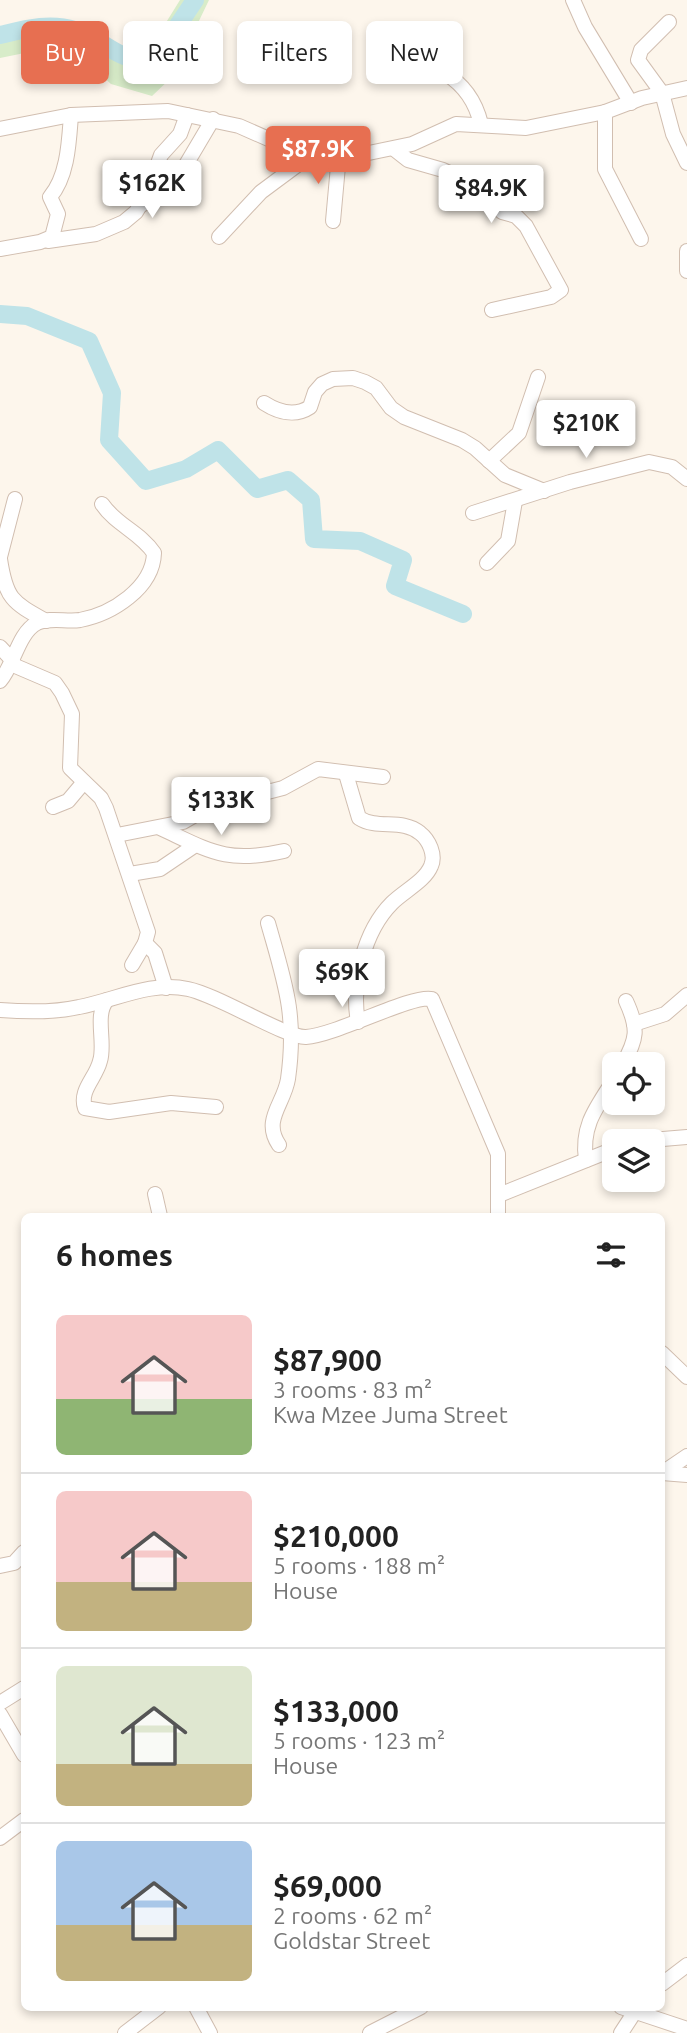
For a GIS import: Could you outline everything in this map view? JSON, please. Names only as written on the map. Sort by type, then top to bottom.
[{"type":"street","points":[[573,0],[584,27],[631,103]]},
{"type":"street","points":[[668,22],[641,50],[638,60],[662,93],[673,134],[687,163]]},
{"type":"street","points":[[458,84],[470,94],[481,124]]},
{"type":"street","points":[[0,128],[71,115],[147,110],[213,119],[254,131],[283,147],[339,155],[394,149],[456,124],[526,128],[605,112],[662,93],[687,88]]},
{"type":"street","points":[[605,112],[605,169],[641,239]]},
{"type":"street","points":[[48,241],[57,222],[58,209],[50,197],[57,189],[66,159],[71,115]]},
{"type":"street","points":[[141,205],[161,155],[180,134],[187,115]]},
{"type":"street","points":[[0,249],[96,234],[124,222],[141,205],[171,190],[213,119]]},
{"type":"street","points":[[394,149],[408,160],[443,170],[464,180],[502,212],[516,216],[526,226],[561,290],[551,297],[492,310]]},
{"type":"street","points":[[219,237],[261,192],[296,166],[307,152]]},
{"type":"street","points":[[333,221],[339,155]]},
{"type":"street","points":[[687,251],[687,271]]},
{"type":"street","points":[[489,461],[519,433],[538,377]]},
{"type":"street","points":[[264,403],[283,412],[304,411],[310,407],[315,391],[322,384],[332,379],[353,378],[376,388],[391,408],[404,417],[462,440],[517,482],[544,491]]},
{"type":"street","points":[[473,513],[649,462],[672,467],[687,480]]},
{"type":"street","points":[[15,499],[0,558],[5,584],[14,602],[46,621]]},
{"type":"street","points":[[487,563],[508,541],[515,501]]},
{"type":"street","points":[[0,681],[13,663],[30,629],[46,621],[82,619],[97,614],[127,598],[150,574],[154,552],[148,543],[111,518],[102,504]]},
{"type":"street","points":[[0,647],[13,663],[55,683],[72,714],[70,768],[101,798],[117,835],[148,932],[132,965]]},
{"type":"street","points":[[117,835],[183,822],[219,803],[283,788],[318,769],[383,777]]},
{"type":"street","points":[[346,774],[359,818],[373,823],[410,826],[426,838],[433,856],[429,870],[387,908],[368,942],[355,989],[358,1022]]},
{"type":"street","points":[[52,807],[68,801],[84,782]]},
{"type":"street","points":[[159,827],[194,846],[226,856],[284,850]]},
{"type":"street","points":[[130,874],[160,869],[194,846]]},
{"type":"street","points":[[268,923],[289,996],[287,1085],[272,1118],[272,1136],[279,1145]]},
{"type":"street","points":[[145,943],[155,953],[166,988]]},
{"type":"street","points":[[0,1010],[57,1011],[147,988],[188,989],[290,1034],[308,1037],[405,1004],[432,999],[498,1154],[498,1213]]},
{"type":"street","points":[[634,1024],[665,1014],[687,995]]},
{"type":"street","points":[[107,1000],[101,1013],[101,1059],[83,1099],[85,1108],[109,1112],[171,1103],[216,1107]]},
{"type":"street","points":[[626,1001],[634,1024],[635,1044],[630,1052]]},
{"type":"street","points":[[586,1160],[583,1138],[590,1118],[602,1099]]},
{"type":"street","points":[[665,1139],[687,1137]]},
{"type":"street","points":[[499,1195],[602,1154]]},
{"type":"street","points":[[155,1194],[159,1213]]},
{"type":"street","points":[[665,1356],[687,1377]]},
{"type":"street","points":[[665,1469],[687,1456]]},
{"type":"street","points":[[665,1470],[687,1475]]},
{"type":"street","points":[[0,1566],[14,1563],[21,1558]]},
{"type":"street","points":[[0,1703],[21,1690]]},
{"type":"street","points":[[0,1714],[21,1750]]},
{"type":"street","points":[[0,1838],[21,1822]]},
{"type":"street","points":[[665,1982],[687,1965]]},
{"type":"street","points":[[125,2033],[154,2011]]},
{"type":"street","points":[[198,2011],[210,2033]]},
{"type":"street","points":[[621,2033],[630,2011]]},
{"type":"street","points":[[637,2011],[687,2029]]},
{"type":"street","points":[[370,2033],[396,2015]]},
{"type":"green space","points":[[180,0],[209,0],[199,21],[167,21]]},
{"type":"green space","points":[[21,31],[21,54],[0,58],[0,32]]},
{"type":"green space","points":[[109,50],[123,57],[123,84],[165,84],[152,96],[111,84]]},
{"type":"waterway","points":[[0,35],[37,27],[65,28],[86,34],[130,58],[154,61],[195,0]]},
{"type":"waterway","points":[[0,314],[27,316],[89,341],[112,393],[109,440],[146,481],[186,469],[218,450],[257,489],[288,480],[311,500],[314,539],[360,541],[403,560],[395,586],[463,614]]}]
